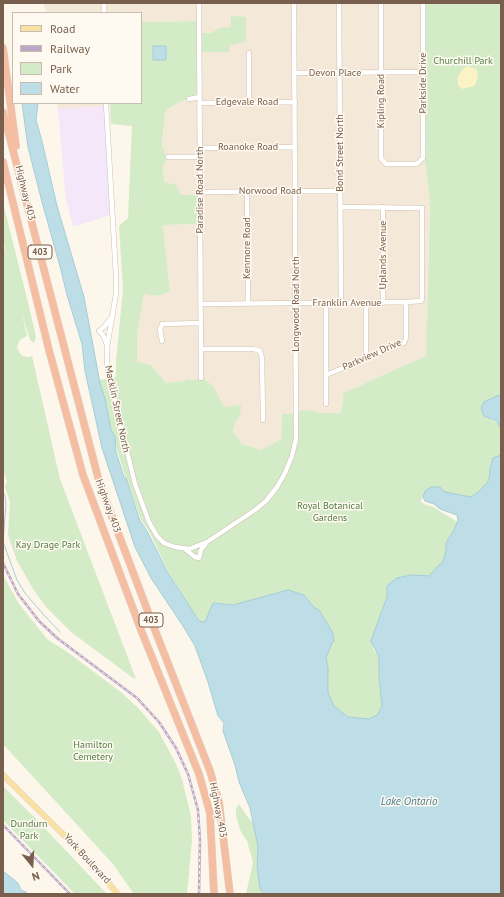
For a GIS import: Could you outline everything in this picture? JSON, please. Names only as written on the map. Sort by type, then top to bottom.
[{"type":"highway","points":[[3,48],[19,170]]},
{"type":"highway","name":"Highway 403","points":[[3,112],[100,485],[210,771],[219,802],[230,894]]},
{"type":"highway","name":"Highway 403","points":[[3,162],[49,350],[83,475],[141,630],[200,774],[210,813],[214,894]]},
{"type":"highway","points":[[3,180],[15,215]]},
{"type":"main road","name":"York Boulevard","points":[[3,774],[85,856],[118,894]]},
{"type":"street","name":"Paradise Road North","points":[[199,3],[201,378]]},
{"type":"street","name":"Longwood Road North","points":[[184,549],[193,548],[207,542],[255,510],[266,500],[282,480],[290,462],[296,439],[294,3]]},
{"type":"street","name":"Bond Street North","points":[[339,3],[341,303]]},
{"type":"street","name":"Kipling Road","points":[[381,3],[382,158],[386,164],[415,164],[420,162]]},
{"type":"street","name":"Parkside Drive","points":[[420,162],[423,158],[423,3]]},
{"type":"street","points":[[248,52],[249,102]]},
{"type":"street","name":"Devon Place","points":[[295,73],[423,72]]},
{"type":"street","points":[[189,99],[200,97]]},
{"type":"street","name":"Edgevale Road","points":[[200,103],[295,102]]},
{"type":"street","name":"Macklin Street North","points":[[106,104],[116,276],[116,294],[107,347],[107,362],[120,427],[135,484],[149,522],[157,536],[164,543],[184,549],[195,557],[199,558],[201,550],[207,542]]},
{"type":"street","name":"Roanoke Road","points":[[200,148],[295,147]]},
{"type":"street","points":[[168,158],[200,157]]},
{"type":"street","name":"Norwood Road","points":[[200,192],[340,191]]},
{"type":"street","name":"Kenmore Road","points":[[247,192],[248,304]]},
{"type":"street","points":[[340,207],[382,207]]},
{"type":"street","name":"Franklin Avenue","points":[[201,304],[383,303],[421,301],[422,208],[382,207]]},
{"type":"street","name":"Uplands Avenue","points":[[382,207],[383,303]]},
{"type":"street","name":"Parkview Drive","points":[[326,375],[405,342],[406,302]]},
{"type":"street","points":[[326,303],[326,404]]},
{"type":"street","points":[[366,303],[366,358]]},
{"type":"street","points":[[107,347],[103,335],[99,331],[113,316]]},
{"type":"street","points":[[162,341],[160,330],[162,324],[201,323]]},
{"type":"street","points":[[201,349],[254,349],[260,351],[262,358],[263,420]]},
{"type":"shaded area","points":[[43,3],[426,3],[425,158],[430,204],[427,358],[355,387],[343,403],[340,413],[282,414],[281,439],[261,450],[242,444],[233,431],[235,423],[240,416],[224,407],[205,380],[166,383],[151,365],[137,362],[137,335],[144,294],[157,296],[170,292],[163,225],[197,224],[181,195],[164,182],[163,166],[167,159],[162,145],[165,114],[168,109],[178,103],[194,97],[197,94],[196,21],[142,22],[142,12],[47,12]]},
{"type":"shaded area","points":[[57,104],[103,104],[104,106],[58,109]]},
{"type":"shaded area","points":[[104,106],[110,215],[73,227],[66,200],[58,109]]},
{"type":"green space","name":"Royal Botanical Gardens","points":[[426,3],[501,3],[501,400],[487,412],[491,420],[499,423],[501,428],[501,461],[488,482],[475,498],[431,493],[422,498],[421,501],[424,504],[433,507],[457,523],[445,565],[374,637],[373,649],[379,657],[382,707],[377,715],[369,719],[348,717],[334,706],[328,692],[328,668],[326,658],[332,643],[328,625],[319,610],[315,608],[304,595],[254,600],[233,605],[213,603],[205,622],[199,621],[168,571],[149,531],[141,520],[125,476],[115,443],[115,437],[111,430],[105,399],[99,380],[116,377],[116,360],[123,290],[119,226],[128,218],[132,126],[111,124],[110,104],[142,104],[142,22],[196,21],[197,94],[194,95],[194,97],[178,103],[168,109],[165,114],[162,145],[167,159],[163,166],[164,182],[176,185],[181,195],[197,195],[197,224],[163,225],[170,292],[157,296],[144,294],[137,335],[137,362],[151,365],[166,383],[184,381],[188,379],[204,379],[213,386],[224,407],[241,405],[240,416],[235,423],[233,431],[242,444],[261,450],[281,439],[282,414],[300,413],[300,410],[317,411],[317,413],[340,413],[343,403],[343,393],[426,356],[430,204],[425,158]]},
{"type":"green space","points":[[231,16],[246,17],[246,42],[230,45],[229,52],[202,52],[202,33],[211,33],[220,28],[231,27]]},
{"type":"green space","name":"Kay Drage Park","points":[[3,203],[36,337],[34,343],[30,340],[22,314],[27,336],[20,340],[17,346],[18,350],[22,356],[32,356],[60,479],[136,679],[71,632],[46,607],[33,589],[17,561],[8,535],[10,502],[5,487],[7,481],[3,471],[3,243],[8,261],[3,240]]},
{"type":"green space","name":"Hamilton Cemetery","points":[[3,575],[19,604],[48,640],[66,651],[122,693],[138,708],[159,732],[176,764],[182,779],[191,816],[192,840],[187,894],[134,894],[113,864],[3,744]]},
{"type":"green space","name":"Dundurn Park","points":[[3,786],[107,894],[75,894],[3,820]]},
{"type":"green space","points":[[239,804],[254,824],[269,894],[246,894],[253,862],[247,841],[241,832],[236,816],[236,809]]},
{"type":"sand","points":[[467,66],[477,70],[478,77],[474,86],[462,89],[458,85],[458,77],[462,70]]},
{"type":"water","points":[[153,46],[166,46],[166,60],[153,60]]},
{"type":"water","name":"Lake Ontario","points":[[22,104],[38,104],[36,120],[57,206],[84,297],[100,383],[105,399],[111,430],[115,437],[116,452],[140,521],[147,531],[167,571],[199,621],[205,622],[213,603],[233,605],[288,590],[304,595],[315,608],[319,610],[333,633],[334,641],[326,658],[328,668],[328,692],[334,706],[348,717],[369,719],[377,715],[382,707],[379,657],[371,641],[387,597],[387,586],[397,578],[411,575],[429,576],[443,561],[446,551],[446,543],[458,520],[457,515],[440,509],[434,504],[425,501],[423,497],[425,491],[431,487],[440,487],[445,492],[471,497],[487,483],[493,458],[501,455],[501,894],[264,894],[260,888],[257,867],[258,846],[250,808],[239,782],[235,765],[223,731],[224,723],[218,716],[195,646],[151,578],[135,547],[102,448],[85,371],[82,344],[67,295],[28,147]]},
{"type":"water","points":[[501,394],[501,429],[497,421],[484,416],[481,408],[484,402]]},
{"type":"water","points":[[3,871],[18,883],[21,890],[27,894],[3,894]]},
{"type":"waterway","points":[[3,492],[6,504],[3,542],[17,580],[25,593],[60,632]]},
{"type":"railway","points":[[3,563],[18,594],[39,621],[57,638],[137,698],[159,722],[176,748],[188,774],[198,810],[200,840],[199,894]]},
{"type":"railway","points":[[3,825],[70,894]]},
{"type":"park label","name":"Churchill Park","points":[[463,61]]}]
